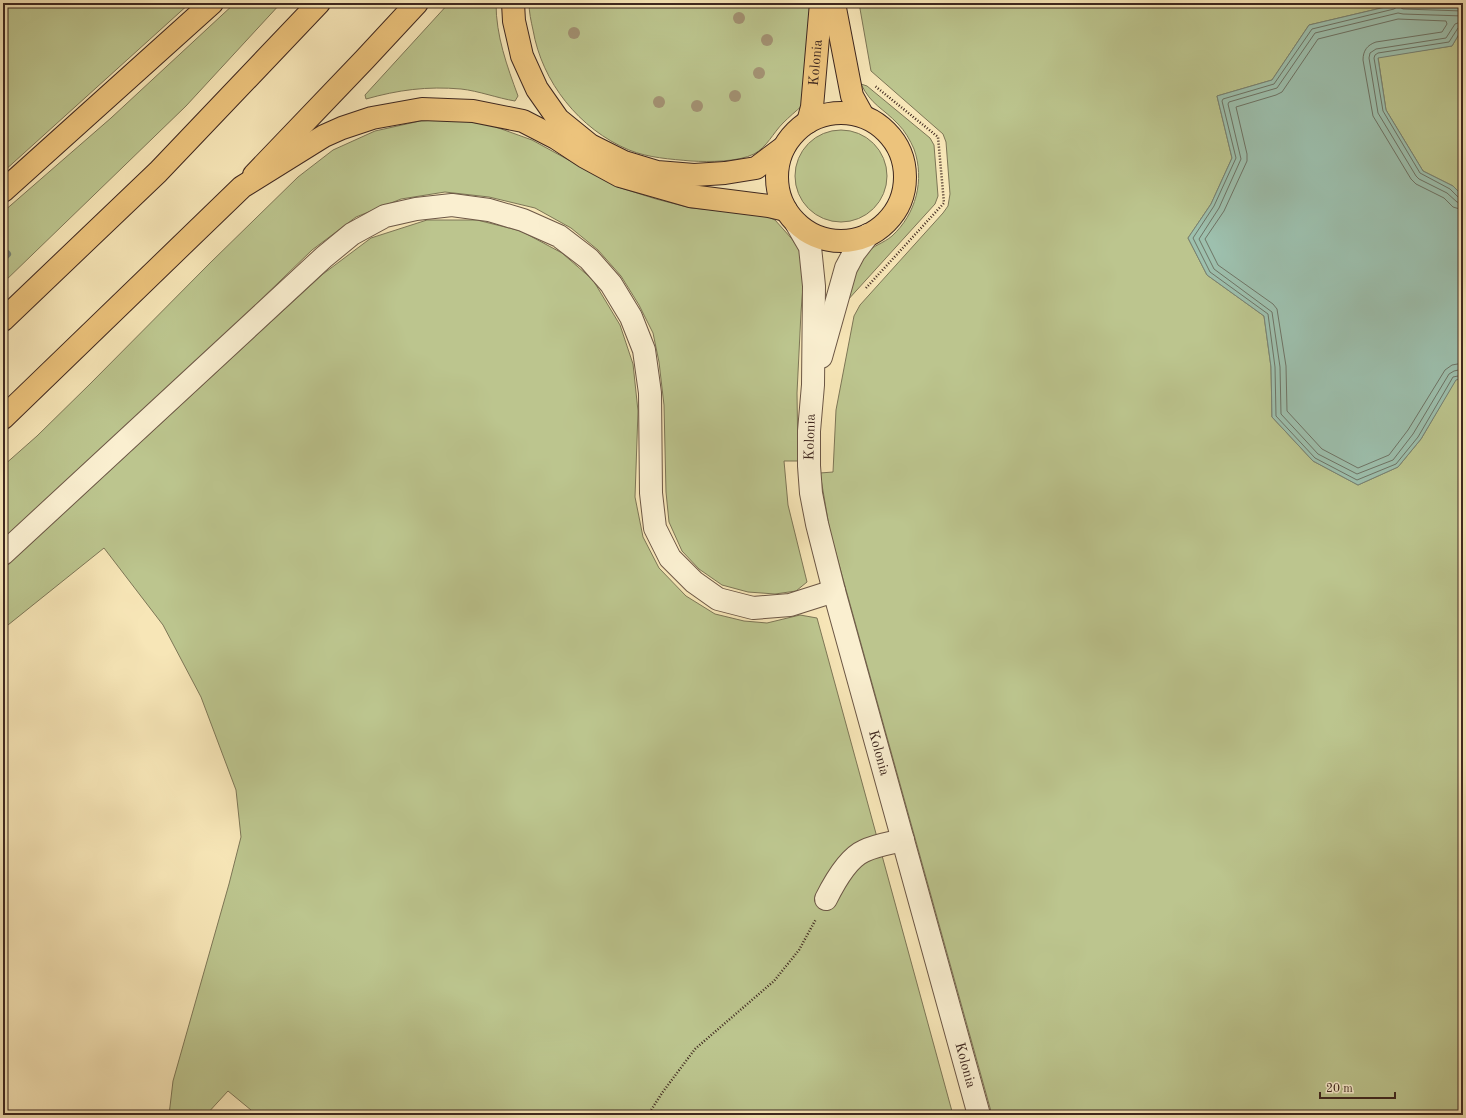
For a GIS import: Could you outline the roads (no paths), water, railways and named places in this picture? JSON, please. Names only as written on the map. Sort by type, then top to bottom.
[{"type":"main road","points":[[3,191],[212,3]]},
{"type":"main road","points":[[3,320],[158,172],[319,3]]},
{"type":"main road","points":[[3,418],[242,187],[417,3]]},
{"type":"main road","points":[[513,3],[514,21],[522,56],[537,89],[558,119],[590,145],[624,162],[657,172],[694,175],[725,173],[756,168],[784,147]]},
{"type":"main road","name":"Kolonia","points":[[808,122],[812,107],[821,3]]},
{"type":"main road","name":"Kolonia","points":[[834,3],[852,96],[863,116]]},
{"type":"main road","points":[[242,187],[324,136],[372,118],[422,109],[474,110],[523,121],[556,138],[585,158],[620,176],[690,196],[768,206],[791,216]]},
{"type":"main road","points":[[844,112],[863,116],[881,127],[895,143],[903,163],[904,184],[898,205],[886,222],[868,235],[853,239],[838,240],[822,238],[808,232],[791,216],[779,195],[777,178],[779,162],[784,147],[794,133],[808,122],[825,114],[844,112]]},
{"type":"street","points":[[3,554],[324,257],[352,234],[385,216],[416,209],[452,205],[496,212],[523,220],[559,236],[589,259],[611,284],[631,317],[644,350],[650,393],[651,493],[655,528],[670,558],[684,573],[718,599],[753,608],[790,605],[834,591]]},
{"type":"street","name":"Kolonia","points":[[791,216],[810,247],[814,286],[813,385],[809,431],[809,466],[817,524],[834,591],[980,1115]]},
{"type":"street","name":"Kolonia","points":[[813,385],[846,268],[854,252],[868,235]]},
{"type":"street","points":[[826,899],[835,882],[847,865],[863,851],[903,840]]},
{"type":"water","points":[[1394,5],[1463,7],[1462,29],[1452,46],[1378,58],[1386,110],[1423,171],[1453,186],[1463,196],[1463,378],[1456,380],[1421,439],[1398,467],[1358,485],[1313,461],[1272,417],[1271,367],[1264,316],[1207,275],[1188,238],[1211,204],[1232,158],[1217,96],[1272,80],[1309,25]]},
{"type":"waterway","points":[[3,258],[7,254]]}]
